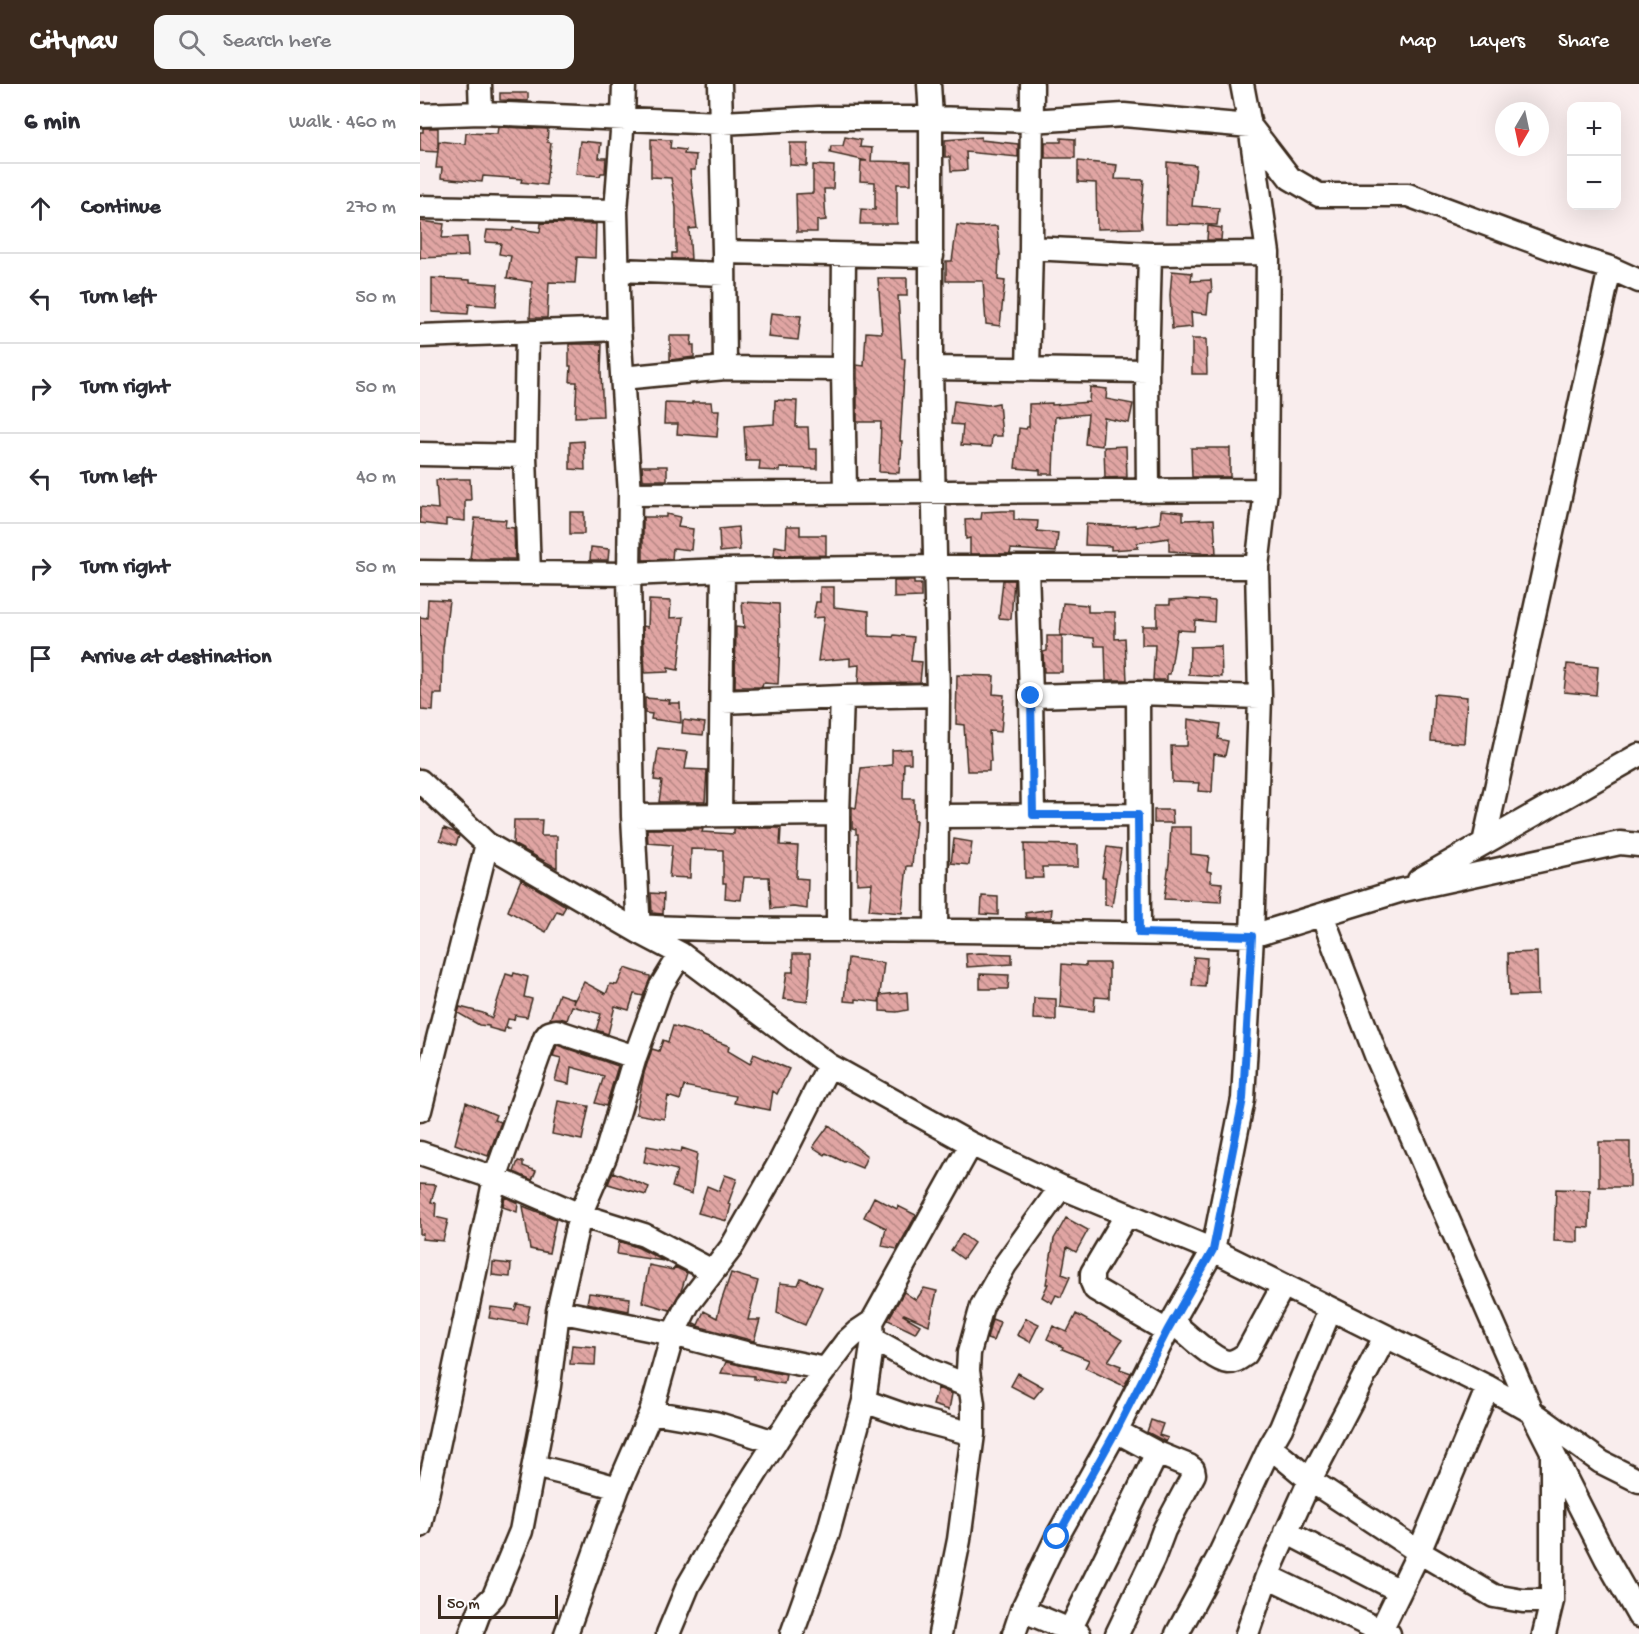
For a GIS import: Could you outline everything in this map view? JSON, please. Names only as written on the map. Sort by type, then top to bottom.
[{"type":"street","points":[[480,84],[481,112]]},
{"type":"street","points":[[624,84],[616,211],[619,329],[630,494],[633,816],[639,929]]},
{"type":"street","points":[[720,84],[725,368]]},
{"type":"street","points":[[929,84],[931,368],[938,695],[936,931]]},
{"type":"street","points":[[1028,369],[1032,84]]},
{"type":"street","points":[[1014,1634],[1022,1610],[1057,1537],[1213,1250],[1243,1099],[1252,936],[1260,697],[1257,567],[1266,490],[1268,253],[1242,84]]},
{"type":"street","points":[[420,115],[481,112],[721,123],[819,118],[931,118],[1031,122],[1124,115],[1250,126],[1290,178],[1318,195],[1408,195],[1610,268],[1639,281]]},
{"type":"street","points":[[420,207],[616,211]]},
{"type":"street","points":[[1031,248],[1150,254],[1268,253]]},
{"type":"street","points":[[1148,490],[1147,371],[1150,254]]},
{"type":"street","points":[[618,270],[844,255],[932,256]]},
{"type":"street","points":[[844,255],[845,492]]},
{"type":"street","points":[[1484,843],[1610,268]]},
{"type":"street","points":[[420,336],[619,329]]},
{"type":"street","points":[[527,333],[525,456],[529,573]]},
{"type":"street","points":[[622,378],[725,368],[843,369]]},
{"type":"street","points":[[931,368],[1147,371]]},
{"type":"street","points":[[420,454],[525,456]]},
{"type":"street","points":[[630,494],[1266,490]]},
{"type":"street","points":[[420,572],[629,574],[723,570],[935,567],[1257,567]]},
{"type":"street","points":[[1027,567],[1033,815]]},
{"type":"street","points":[[720,814],[723,570]]},
{"type":"street","points":[[1031,696],[1138,693],[1260,697]]},
{"type":"street","points":[[1138,693],[1139,933]]},
{"type":"street","points":[[722,702],[938,695]]},
{"type":"street","points":[[838,930],[838,814],[842,697]]},
{"type":"street","points":[[1399,891],[1639,755]]},
{"type":"street","points":[[420,781],[487,844],[681,954],[829,1065],[971,1144],[1060,1187],[1213,1250],[1488,1387],[1532,1412],[1601,1462],[1639,1481]]},
{"type":"street","points":[[633,816],[838,814]]},
{"type":"street","points":[[938,816],[1138,815]]},
{"type":"street","points":[[639,929],[1252,936],[1399,891],[1620,843],[1639,845]]},
{"type":"street","points":[[420,1110],[487,844]]},
{"type":"street","points":[[1322,915],[1376,1055],[1532,1412],[1606,1558],[1639,1616]]},
{"type":"street","points":[[471,1634],[480,1610],[494,1596],[521,1531],[549,1386],[558,1311],[580,1215],[605,1157],[635,1057],[660,988],[681,954]]},
{"type":"street","points":[[420,1526],[495,1178],[545,1038],[556,1030],[635,1057]]},
{"type":"street","points":[[566,1634],[618,1488],[651,1412],[673,1334],[688,1304],[731,1248],[780,1162],[829,1065]]},
{"type":"street","points":[[792,1634],[828,1533],[864,1401],[872,1330],[971,1144]]},
{"type":"street","points":[[420,1153],[495,1178],[580,1215],[644,1235],[712,1271]]},
{"type":"street","points":[[940,1634],[959,1540],[973,1434],[973,1404],[968,1371],[969,1353],[982,1306],[1005,1265],[1060,1187]]},
{"type":"street","points":[[1127,1214],[1092,1273],[1095,1289],[1170,1326],[1210,1354],[1230,1362],[1246,1354],[1283,1286]]},
{"type":"street","points":[[1177,1634],[1218,1558],[1281,1428],[1330,1310]]},
{"type":"street","points":[[558,1311],[673,1334],[745,1353],[826,1369]]},
{"type":"street","points":[[668,1634],[688,1586],[733,1509],[801,1402],[846,1342],[857,1332],[872,1330],[929,1370],[970,1387]]},
{"type":"street","points":[[1247,1634],[1267,1576],[1310,1480],[1385,1337]]},
{"type":"street","points":[[1267,1576],[1383,1633],[1488,1387]]},
{"type":"street","points":[[864,1401],[912,1418],[973,1434]]},
{"type":"street","points":[[651,1412],[715,1423],[775,1442]]},
{"type":"street","points":[[1116,1431],[1157,1453],[1189,1466],[1193,1469],[1194,1474],[1164,1530],[1153,1559],[1117,1634]]},
{"type":"street","points":[[1270,1447],[1310,1480],[1419,1552],[1494,1596],[1523,1601],[1552,1601]]},
{"type":"street","points":[[1544,1634],[1552,1601],[1552,1449]]},
{"type":"street","points":[[1022,1610],[1072,1633],[1157,1453]]},
{"type":"street","points":[[534,1466],[618,1488]]},
{"type":"street","points":[[1286,1532],[1400,1591]]},
{"type":"building","points":[[500,93],[528,93],[528,101],[500,100]]},
{"type":"building","points":[[498,127],[548,129],[547,142],[551,143],[546,185],[521,182],[522,179],[483,176],[482,182],[441,178],[442,168],[436,168],[439,141],[465,144],[466,133],[497,134]]},
{"type":"building","points":[[423,128],[438,128],[438,152],[420,151],[420,132],[423,132]]},
{"type":"building","points":[[845,137],[861,140],[860,147],[872,148],[871,161],[911,162],[911,184],[897,184],[897,224],[860,224],[861,209],[875,210],[875,182],[860,181],[861,161],[867,161],[830,153],[831,146],[843,146]]},
{"type":"building","points":[[981,137],[981,140],[1018,144],[1018,157],[966,152],[967,170],[951,171],[950,157],[945,157],[945,140]]},
{"type":"building","points":[[1061,138],[1075,139],[1075,158],[1045,158],[1045,142],[1061,142]]},
{"type":"building","points":[[651,139],[671,140],[670,148],[685,150],[684,154],[696,155],[695,170],[690,170],[697,228],[689,229],[691,259],[672,259],[672,253],[676,253],[676,208],[671,178],[651,177]]},
{"type":"building","points":[[580,141],[601,143],[599,158],[606,158],[605,173],[601,173],[600,176],[576,174]]},
{"type":"building","points":[[790,143],[808,143],[807,166],[790,165]]},
{"type":"building","points":[[1078,161],[1117,165],[1115,179],[1144,180],[1142,228],[1097,229],[1096,183],[1078,182]]},
{"type":"building","points":[[1167,162],[1196,165],[1192,206],[1219,208],[1217,225],[1166,224]]},
{"type":"building","points":[[813,165],[834,166],[833,189],[824,189],[826,220],[817,221],[817,232],[797,232],[796,194],[813,193]]},
{"type":"building","points":[[420,221],[444,224],[442,238],[467,237],[468,256],[420,258]]},
{"type":"building","points":[[541,223],[596,224],[595,258],[577,257],[575,283],[549,282],[547,318],[530,318],[532,282],[507,278],[511,256],[499,254],[501,243],[485,242],[487,230],[512,231],[513,228],[540,232]]},
{"type":"building","points":[[957,225],[997,226],[1000,255],[998,280],[1005,281],[1000,326],[986,324],[983,281],[946,281],[946,261],[952,261]]},
{"type":"building","points":[[1208,226],[1222,228],[1221,240],[1207,240]]},
{"type":"building","points":[[1172,271],[1192,273],[1191,281],[1211,280],[1212,292],[1209,293],[1207,314],[1191,312],[1192,327],[1172,329],[1170,295]]},
{"type":"building","points":[[432,278],[498,284],[496,306],[469,304],[468,314],[432,312]]},
{"type":"building","points":[[878,278],[907,278],[907,296],[898,296],[902,359],[905,359],[899,473],[879,472],[881,422],[857,422],[857,365],[864,366],[866,332],[882,333]]},
{"type":"building","points":[[771,313],[801,316],[798,340],[768,337]]},
{"type":"building","points":[[670,336],[692,336],[691,345],[694,345],[694,357],[670,360]]},
{"type":"building","points":[[1192,339],[1206,339],[1207,374],[1192,374]]},
{"type":"building","points":[[569,344],[602,344],[603,416],[575,417],[577,382],[570,382]]},
{"type":"building","points":[[1090,387],[1107,389],[1106,399],[1133,404],[1129,423],[1104,418],[1102,446],[1085,444],[1088,414],[1055,417],[1053,474],[1040,474],[1040,470],[1015,468],[1019,428],[1029,427],[1029,404],[1089,402]]},
{"type":"building","points":[[775,400],[797,401],[796,427],[808,427],[809,449],[817,449],[817,469],[759,470],[760,461],[746,461],[744,426],[774,424]]},
{"type":"building","points":[[954,401],[988,405],[999,403],[1002,436],[992,436],[991,447],[961,445],[963,425],[951,424]]},
{"type":"building","points":[[692,402],[711,402],[712,410],[719,410],[717,437],[677,434],[678,424],[664,424],[665,403],[692,404]]},
{"type":"building","points":[[584,441],[585,470],[570,469],[570,442]]},
{"type":"building","points":[[1126,446],[1127,477],[1105,478],[1104,447]]},
{"type":"building","points":[[1191,448],[1230,448],[1230,477],[1192,477]]},
{"type":"building","points":[[642,466],[667,466],[667,480],[643,480]]},
{"type":"building","points":[[470,479],[471,500],[465,500],[465,521],[446,519],[446,526],[420,523],[420,507],[438,509],[436,480]]},
{"type":"building","points":[[1161,510],[1183,512],[1183,520],[1214,519],[1216,554],[1169,551],[1169,538],[1137,543],[1138,548],[1111,550],[1111,546],[1085,545],[1086,524],[1136,525],[1136,527],[1160,523]]},
{"type":"building","points":[[1014,511],[1014,520],[1038,521],[1037,531],[1058,533],[1056,552],[1011,549],[1010,554],[970,554],[970,538],[966,539],[965,520],[981,519],[982,512]]},
{"type":"building","points":[[570,512],[584,512],[584,534],[570,534]]},
{"type":"building","points":[[666,514],[680,517],[678,527],[693,529],[691,550],[673,548],[672,559],[643,560],[643,517],[666,517]]},
{"type":"building","points":[[475,518],[506,520],[505,527],[514,528],[515,559],[470,559]]},
{"type":"building","points":[[787,526],[800,526],[800,535],[826,535],[826,555],[774,556],[775,546],[786,548]]},
{"type":"building","points":[[738,527],[740,550],[720,552],[719,529]]},
{"type":"building","points":[[591,547],[609,549],[608,560],[590,560]]},
{"type":"building","points":[[1003,580],[1014,580],[1011,619],[999,618]]},
{"type":"building","points":[[894,581],[914,581],[914,584],[921,584],[921,597],[894,598]]},
{"type":"building","points":[[820,587],[834,587],[834,607],[869,611],[869,636],[914,637],[911,661],[922,662],[920,682],[858,683],[859,665],[850,666],[850,658],[818,661],[824,617],[813,618],[816,602],[820,602]]},
{"type":"building","points":[[428,599],[449,600],[443,649],[442,694],[434,694],[433,711],[421,710],[420,617],[427,618]]},
{"type":"building","points":[[649,600],[671,601],[670,618],[684,617],[678,670],[668,668],[668,672],[645,673],[643,626],[648,627]]},
{"type":"building","points":[[1170,600],[1215,601],[1214,622],[1195,620],[1194,631],[1177,630],[1170,674],[1167,674],[1167,680],[1153,680],[1155,645],[1142,645],[1142,626],[1157,626],[1157,604],[1170,604]]},
{"type":"building","points":[[742,602],[779,604],[778,684],[763,683],[762,687],[735,687],[736,627],[744,628]]},
{"type":"building","points":[[1063,603],[1088,605],[1088,612],[1115,612],[1115,639],[1125,638],[1127,680],[1106,680],[1105,646],[1095,646],[1094,638],[1060,635]]},
{"type":"building","points":[[1047,636],[1062,636],[1062,672],[1044,672],[1043,652],[1047,651]]},
{"type":"building","points":[[1221,646],[1222,677],[1189,675],[1190,647]]},
{"type":"building","points":[[1567,664],[1598,667],[1596,695],[1564,692]]},
{"type":"building","points":[[957,675],[994,676],[993,694],[1004,695],[1001,732],[989,731],[991,761],[989,761],[989,771],[967,771],[964,725],[956,724]]},
{"type":"building","points":[[1434,694],[1467,697],[1464,743],[1431,741]]},
{"type":"building","points":[[645,698],[680,703],[681,723],[651,719],[652,714],[645,713]]},
{"type":"building","points":[[1188,719],[1220,724],[1218,739],[1228,741],[1225,756],[1214,754],[1212,792],[1198,791],[1199,783],[1172,782],[1171,746],[1187,746]]},
{"type":"building","points":[[683,720],[705,723],[703,735],[682,733]]},
{"type":"building","points":[[658,749],[688,752],[685,769],[707,770],[705,802],[659,802],[662,781],[654,780]]},
{"type":"building","points":[[911,749],[911,763],[904,763],[903,799],[914,799],[914,820],[916,820],[912,866],[907,866],[902,913],[869,910],[872,883],[857,884],[858,834],[856,834],[856,829],[852,828],[852,807],[856,808],[861,768],[892,765],[892,750]]},
{"type":"building","points":[[1154,810],[1172,810],[1173,823],[1154,823]]},
{"type":"building","points":[[514,820],[542,820],[541,836],[557,836],[557,868],[513,844]]},
{"type":"building","points":[[1171,827],[1191,827],[1191,854],[1209,856],[1207,871],[1211,872],[1211,882],[1222,883],[1221,902],[1164,899]]},
{"type":"building","points":[[444,828],[459,836],[456,845],[440,840]]},
{"type":"building","points":[[744,828],[781,828],[780,845],[798,846],[796,878],[808,879],[807,909],[794,907],[771,909],[769,877],[744,877],[741,900],[725,898],[723,850],[691,849],[690,878],[669,877],[672,845],[648,843],[647,829],[703,829],[702,832],[734,834],[734,829],[744,830]]},
{"type":"building","points":[[954,839],[972,842],[969,865],[951,863]]},
{"type":"building","points":[[1024,844],[1078,845],[1078,867],[1042,867],[1043,878],[1025,878]]},
{"type":"building","points":[[1107,847],[1121,849],[1112,906],[1105,905],[1105,877],[1102,877]]},
{"type":"building","points":[[521,879],[566,906],[562,913],[557,911],[546,932],[508,911]]},
{"type":"building","points":[[651,893],[664,894],[663,914],[652,913]]},
{"type":"building","points":[[982,896],[998,897],[998,915],[981,914]]},
{"type":"building","points":[[1052,909],[1051,918],[1026,918],[1025,913]]},
{"type":"building","points":[[1537,952],[1538,995],[1509,996],[1508,953]]},
{"type":"building","points":[[793,954],[810,954],[807,1002],[783,999],[787,972],[793,972]]},
{"type":"building","points":[[966,954],[1012,954],[1012,964],[967,967]]},
{"type":"building","points":[[1194,957],[1207,958],[1205,987],[1192,986]]},
{"type":"building","points":[[848,958],[884,963],[879,1002],[856,999],[856,1002],[844,1001]]},
{"type":"building","points":[[1086,963],[1109,963],[1109,998],[1095,997],[1094,1011],[1060,1007],[1062,964],[1086,966]]},
{"type":"building","points":[[625,968],[650,976],[650,979],[643,996],[634,994],[629,1010],[615,1006],[608,1034],[596,1030],[601,1014],[572,1006],[567,1020],[550,1019],[559,994],[574,999],[573,1003],[584,982],[606,994],[610,984],[617,985]]},
{"type":"building","points":[[514,973],[528,977],[524,997],[532,999],[527,1017],[515,1015],[514,1020],[508,1019],[506,1026],[509,1028],[505,1028],[504,1032],[479,1025],[458,1013],[460,1007],[483,1013],[492,1018],[506,974],[513,976]]},
{"type":"building","points":[[980,974],[1009,975],[1008,989],[980,989]]},
{"type":"building","points":[[907,992],[908,1010],[880,1011],[880,995]]},
{"type":"building","points":[[1034,998],[1056,999],[1056,1020],[1033,1019]]},
{"type":"building","points":[[673,1026],[729,1046],[728,1051],[750,1064],[754,1054],[789,1069],[777,1094],[773,1091],[770,1110],[734,1103],[736,1096],[684,1086],[680,1100],[668,1096],[664,1119],[636,1114],[644,1073],[652,1049],[659,1051],[663,1040],[668,1042]]},
{"type":"building","points":[[557,1045],[618,1066],[606,1106],[595,1103],[604,1076],[571,1067],[569,1084],[555,1081],[561,1058],[553,1056]]},
{"type":"building","points":[[558,1101],[589,1106],[582,1140],[552,1134]]},
{"type":"building","points":[[466,1102],[496,1115],[494,1120],[501,1122],[488,1156],[455,1144]]},
{"type":"building","points":[[829,1125],[867,1156],[862,1168],[826,1153],[825,1155],[813,1147]]},
{"type":"building","points":[[1599,1142],[1630,1142],[1630,1187],[1599,1187]]},
{"type":"building","points":[[647,1146],[681,1152],[682,1148],[697,1153],[692,1194],[672,1187],[677,1170],[644,1162]]},
{"type":"building","points":[[518,1161],[523,1162],[523,1166],[536,1171],[532,1180],[514,1172]]},
{"type":"building","points":[[613,1172],[649,1187],[646,1195],[608,1184]]},
{"type":"building","points":[[725,1175],[737,1179],[728,1204],[731,1205],[727,1221],[698,1213],[707,1186],[719,1191]]},
{"type":"building","points":[[420,1184],[436,1185],[431,1202],[436,1203],[435,1217],[448,1220],[443,1241],[422,1239],[423,1234],[420,1234]]},
{"type":"building","points":[[1556,1189],[1590,1190],[1589,1228],[1578,1227],[1578,1242],[1554,1241]]},
{"type":"building","points":[[505,1197],[518,1203],[517,1212],[503,1207]]},
{"type":"building","points":[[874,1197],[897,1209],[898,1206],[916,1215],[897,1249],[882,1246],[886,1228],[864,1217]]},
{"type":"building","points":[[523,1206],[556,1219],[549,1253],[530,1249]]},
{"type":"building","points":[[1066,1218],[1088,1230],[1076,1252],[1067,1247],[1062,1274],[1070,1277],[1061,1297],[1056,1295],[1052,1303],[1042,1297],[1048,1284],[1046,1284],[1054,1239]]},
{"type":"building","points":[[962,1234],[974,1243],[963,1259],[951,1250]]},
{"type":"building","points":[[619,1241],[639,1248],[664,1261],[617,1254]]},
{"type":"building","points":[[493,1262],[511,1264],[510,1277],[492,1275]]},
{"type":"building","points":[[649,1265],[673,1270],[675,1267],[687,1273],[681,1291],[670,1310],[642,1302]]},
{"type":"building","points":[[731,1273],[758,1281],[748,1320],[760,1320],[754,1341],[693,1325],[694,1323],[698,1325],[704,1311],[717,1318]]},
{"type":"building","points":[[801,1278],[822,1287],[805,1325],[777,1313],[780,1283],[798,1285]]},
{"type":"building","points":[[924,1288],[937,1291],[929,1325],[904,1314],[920,1325],[915,1333],[888,1320],[904,1292],[916,1300]]},
{"type":"building","points":[[589,1293],[630,1298],[629,1311],[587,1303]]},
{"type":"building","points":[[517,1304],[530,1306],[526,1324],[489,1318],[491,1307],[515,1310]]},
{"type":"building","points":[[1076,1314],[1122,1340],[1108,1361],[1131,1373],[1124,1386],[1085,1368],[1089,1360],[1062,1349],[1063,1347],[1047,1339],[1053,1326],[1067,1332]]},
{"type":"building","points":[[1026,1318],[1039,1324],[1030,1342],[1017,1335]]},
{"type":"building","points":[[992,1319],[1000,1322],[993,1341],[987,1339]]},
{"type":"building","points":[[572,1345],[596,1347],[595,1365],[570,1364]]},
{"type":"building","points":[[726,1362],[786,1375],[784,1384],[754,1379],[754,1376],[721,1373]]},
{"type":"building","points":[[1018,1373],[1043,1387],[1034,1398],[1011,1386]]},
{"type":"building","points":[[938,1388],[952,1394],[949,1410],[933,1405]]},
{"type":"building","points":[[1151,1420],[1163,1424],[1159,1435],[1168,1438],[1166,1442],[1147,1432]]},
{"type":"route","points":[[1031,696],[1033,815],[1138,815],[1139,933],[1252,936],[1243,1099],[1213,1250],[1057,1537]]}]
